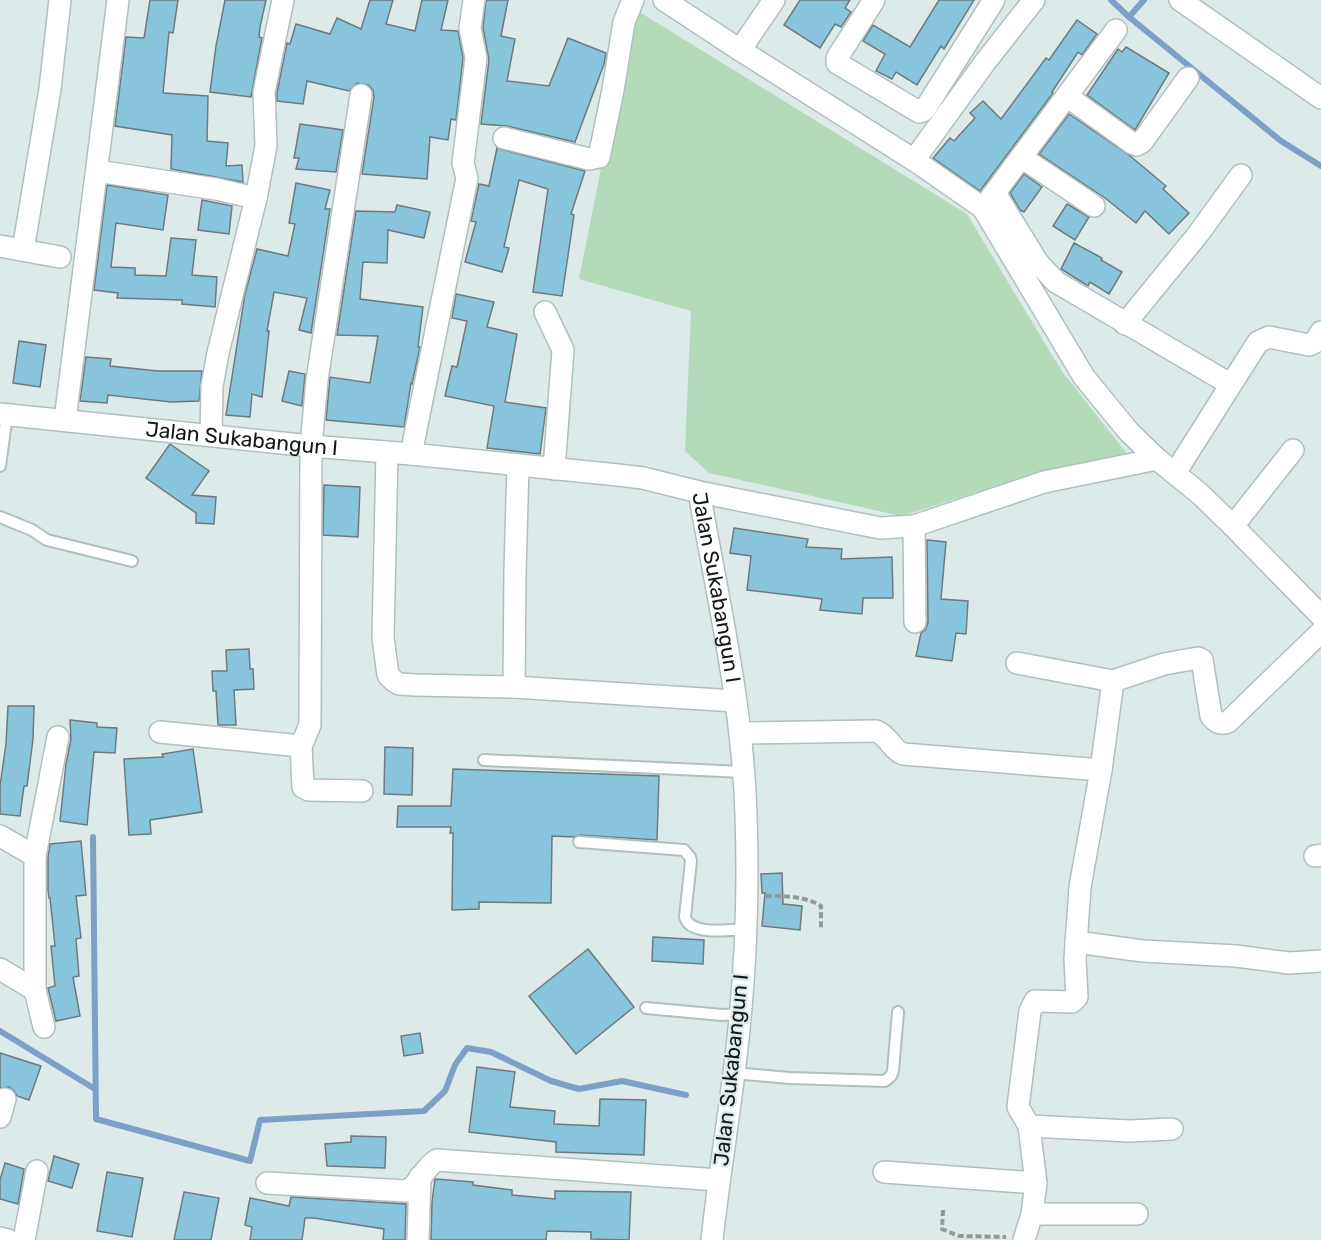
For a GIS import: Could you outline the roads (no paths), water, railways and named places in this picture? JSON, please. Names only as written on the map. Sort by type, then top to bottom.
[{"type":"street","points":[[23,250],[50,89],[60,0]]},
{"type":"street","points":[[65,420],[118,0]]},
{"type":"street","points":[[211,435],[212,386],[218,353],[256,198],[266,146],[264,92],[283,0]]},
{"type":"street","points":[[411,454],[467,178],[463,163],[476,58],[470,28],[474,0]]},
{"type":"street","points":[[504,138],[589,159],[598,157],[613,90],[624,22],[633,0]]},
{"type":"street","points":[[664,0],[914,160],[989,201],[1056,282],[1230,384]]},
{"type":"street","points":[[740,50],[774,0]]},
{"type":"street","points":[[874,0],[837,58],[837,63],[919,112],[927,106],[994,0]]},
{"type":"street","points":[[914,160],[1034,0]]},
{"type":"street","points":[[1180,0],[1321,98]]},
{"type":"street","points":[[989,201],[1116,30]]},
{"type":"street","points":[[1068,97],[1137,145],[1142,142],[1188,78]]},
{"type":"street","points":[[361,95],[317,380],[311,447],[310,725],[301,746],[303,787],[309,790],[363,791]]},
{"type":"street","points":[[1022,157],[1094,206]]},
{"type":"street","points":[[97,171],[216,189],[256,198]]},
{"type":"street","points":[[1125,324],[1199,233],[1242,175]]},
{"type":"street","points":[[989,201],[1084,377],[1156,459],[1175,473],[1233,526],[1321,616]]},
{"type":"street","points":[[0,246],[60,257]]},
{"type":"street","points":[[545,312],[563,350],[554,468]]},
{"type":"street","points":[[1175,473],[1230,384],[1262,339],[1269,337],[1309,345],[1315,342],[1321,332]]},
{"type":"street","name":"Jalan Sukabangun I","points":[[4,414],[311,447],[554,468],[643,478],[699,492],[741,733],[746,814],[746,929],[734,1014],[738,1073],[719,1179],[712,1240]]},
{"type":"street","points":[[1233,526],[1293,450]]},
{"type":"street","points":[[387,453],[383,638],[388,675],[399,684],[514,687],[735,700]]},
{"type":"street","points":[[699,492],[880,528],[914,526],[1044,482],[1156,459]]},
{"type":"street","points":[[514,687],[514,572],[518,465]]},
{"type":"street","points":[[914,526],[915,622]]},
{"type":"street","points":[[1017,663],[1113,681],[1164,664],[1198,658],[1202,660],[1211,716],[1215,721],[1224,724],[1321,632]]},
{"type":"street","points":[[1024,1239],[1032,1214],[1036,1182],[1029,1125],[1018,1107],[1030,1011],[1035,1001],[1072,1002],[1076,1000],[1076,942],[1080,887],[1101,770],[1113,681]]},
{"type":"street","points":[[741,733],[876,731],[886,736],[895,749],[903,754],[1101,770]]},
{"type":"street","points":[[160,732],[301,746]]},
{"type":"street","points":[[44,1027],[36,990],[34,856],[58,737]]},
{"type":"street","points":[[0,836],[34,856]]},
{"type":"street","points":[[1076,942],[1143,951],[1212,954],[1289,963],[1321,961]]},
{"type":"street","points":[[0,969],[36,990]]},
{"type":"street","points":[[1029,1125],[1130,1131],[1172,1129]]},
{"type":"street","points":[[267,1183],[406,1191],[412,1188],[437,1160],[719,1179]]},
{"type":"street","points":[[24,1240],[37,1171]]},
{"type":"street","points":[[884,1172],[1036,1182]]},
{"type":"street","points":[[418,1240],[420,1177]]},
{"type":"street","points":[[1032,1214],[1137,1214]]},
{"type":"street","points":[[0,1238],[8,1240]]},
{"type":"lane","points":[[0,466],[4,414]]},
{"type":"lane","points":[[0,517],[47,540],[132,561]]},
{"type":"lane","points":[[484,760],[743,772]]},
{"type":"lane","points":[[579,842],[684,850],[691,861],[685,917],[687,923],[694,928],[722,931],[746,929]]},
{"type":"lane","points":[[646,1008],[734,1014]]},
{"type":"lane","points":[[738,1073],[789,1078],[885,1081],[894,1071],[898,1012]]},
{"type":"waterway","points":[[1111,0],[1281,141],[1321,166]]},
{"type":"waterway","points":[[1129,17],[1144,0]]},
{"type":"waterway","points":[[93,837],[96,1119],[250,1161],[260,1120],[424,1111],[445,1091],[455,1065],[467,1048],[491,1052],[551,1081],[579,1089],[622,1081],[686,1095]]},
{"type":"waterway","points":[[0,1031],[95,1089]]}]
